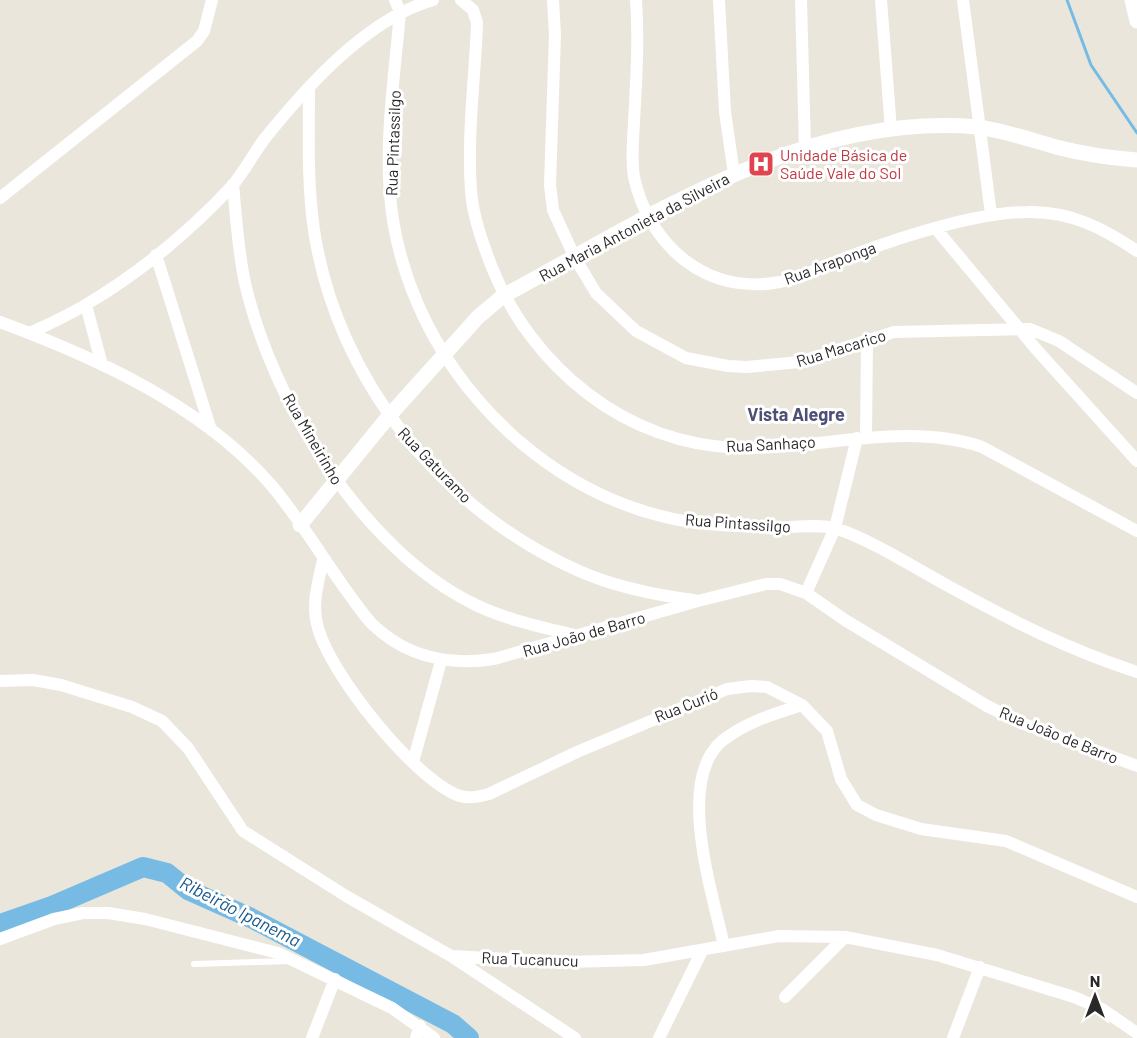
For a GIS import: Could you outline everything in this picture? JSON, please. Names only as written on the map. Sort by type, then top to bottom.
[{"type":"street","points":[[0,198],[196,41],[204,31],[212,0]]},
{"type":"street","points":[[30,333],[86,305],[156,255],[233,184],[266,136],[309,88],[397,6],[433,0]]},
{"type":"street","name":"Rua Sanhaço","points":[[461,0],[473,10],[477,23],[471,191],[481,239],[503,296],[539,349],[565,377],[615,413],[635,424],[691,441],[739,448],[862,437],[947,439],[982,447],[1137,531]]},
{"type":"street","name":"Rua Macarico","points":[[553,0],[555,34],[550,197],[553,210],[574,258],[596,293],[622,320],[653,342],[686,358],[728,366],[785,365],[817,358],[867,339],[906,330],[1018,328],[1039,331],[1059,341],[1137,393]]},
{"type":"street","name":"Rua Araponga","points":[[636,0],[638,31],[634,175],[647,219],[661,237],[690,264],[710,276],[755,284],[803,275],[889,242],[991,214],[1029,212],[1081,219],[1108,231],[1137,251]]},
{"type":"street","points":[[720,0],[725,112],[734,174]]},
{"type":"street","points":[[801,0],[805,147]]},
{"type":"street","points":[[881,0],[891,130]]},
{"type":"street","points":[[963,0],[991,214]]},
{"type":"street","points":[[1132,0],[1137,21]]},
{"type":"street","name":"Rua Pintassilgo","points":[[397,6],[390,141],[390,195],[397,239],[411,286],[444,356],[485,408],[510,433],[546,462],[601,494],[638,509],[688,521],[835,528],[892,555],[1049,640],[1137,672]]},
{"type":"street","name":"Rua Gaturamo","points":[[309,88],[311,202],[319,255],[334,306],[355,360],[388,416],[440,473],[498,524],[525,542],[597,578],[649,593],[698,601]]},
{"type":"street","name":"Rua Maria Antonieta da Silveira","points":[[300,525],[388,416],[478,317],[503,296],[734,174],[805,147],[891,130],[978,128],[1085,154],[1137,160]]},
{"type":"street","name":"Rua Mineirinho","points":[[233,184],[242,266],[263,341],[288,397],[336,482],[409,559],[472,603],[524,622],[579,636]]},
{"type":"street","points":[[937,230],[1036,349],[1137,461]]},
{"type":"street","points":[[156,255],[211,430]]},
{"type":"street","points":[[86,305],[102,365]]},
{"type":"street","name":"Rua João de Barro","points":[[0,322],[102,365],[151,390],[211,430],[262,475],[323,560],[380,632],[402,647],[441,661],[494,659],[766,584],[788,586],[806,593],[845,620],[987,706],[1024,724],[1137,766]]},
{"type":"street","points":[[806,593],[835,528],[862,437],[867,339]]},
{"type":"street","points":[[1036,349],[1059,341]]},
{"type":"street","name":"Rua Curió","points":[[323,560],[315,602],[321,639],[352,690],[381,728],[412,762],[458,795],[476,797],[489,794],[577,752],[727,688],[767,687],[802,705],[827,731],[841,779],[857,805],[876,815],[921,829],[1006,841],[1137,897]]},
{"type":"street","points":[[412,762],[441,661]]},
{"type":"street","name":"Rua Tucanucu","points":[[0,681],[33,680],[69,687],[132,707],[162,721],[188,748],[243,831],[346,896],[451,956],[611,961],[702,951],[779,936],[845,937],[905,948],[980,967],[1088,1002],[1137,1033]]},
{"type":"street","points":[[724,946],[701,833],[699,799],[701,777],[708,758],[720,743],[759,719],[802,705]]},
{"type":"street","points":[[0,939],[70,915],[108,913],[271,951],[290,961],[335,978],[392,1008],[418,1032],[434,1038]]},
{"type":"street","points":[[785,997],[845,937]]},
{"type":"street","points":[[659,1038],[702,951]]},
{"type":"street","points":[[451,956],[575,1038]]},
{"type":"street","points":[[953,1038],[980,967]]},
{"type":"street","points":[[312,1038],[335,978]]},
{"type":"lane","points":[[194,964],[290,961]]},
{"type":"waterway","points":[[1067,0],[1091,65],[1137,133]]},
{"type":"waterway","name":"Ribeirão Ipanema","points":[[0,924],[52,906],[143,867],[167,873],[188,890],[251,918],[453,1024],[469,1038]]},
{"type":"place","name":"Unidade Básica de Saúde Vale do Sol","points":[[761,164]]},
{"type":"district","name":"Vista Alegre","points":[[796,415]]}]
